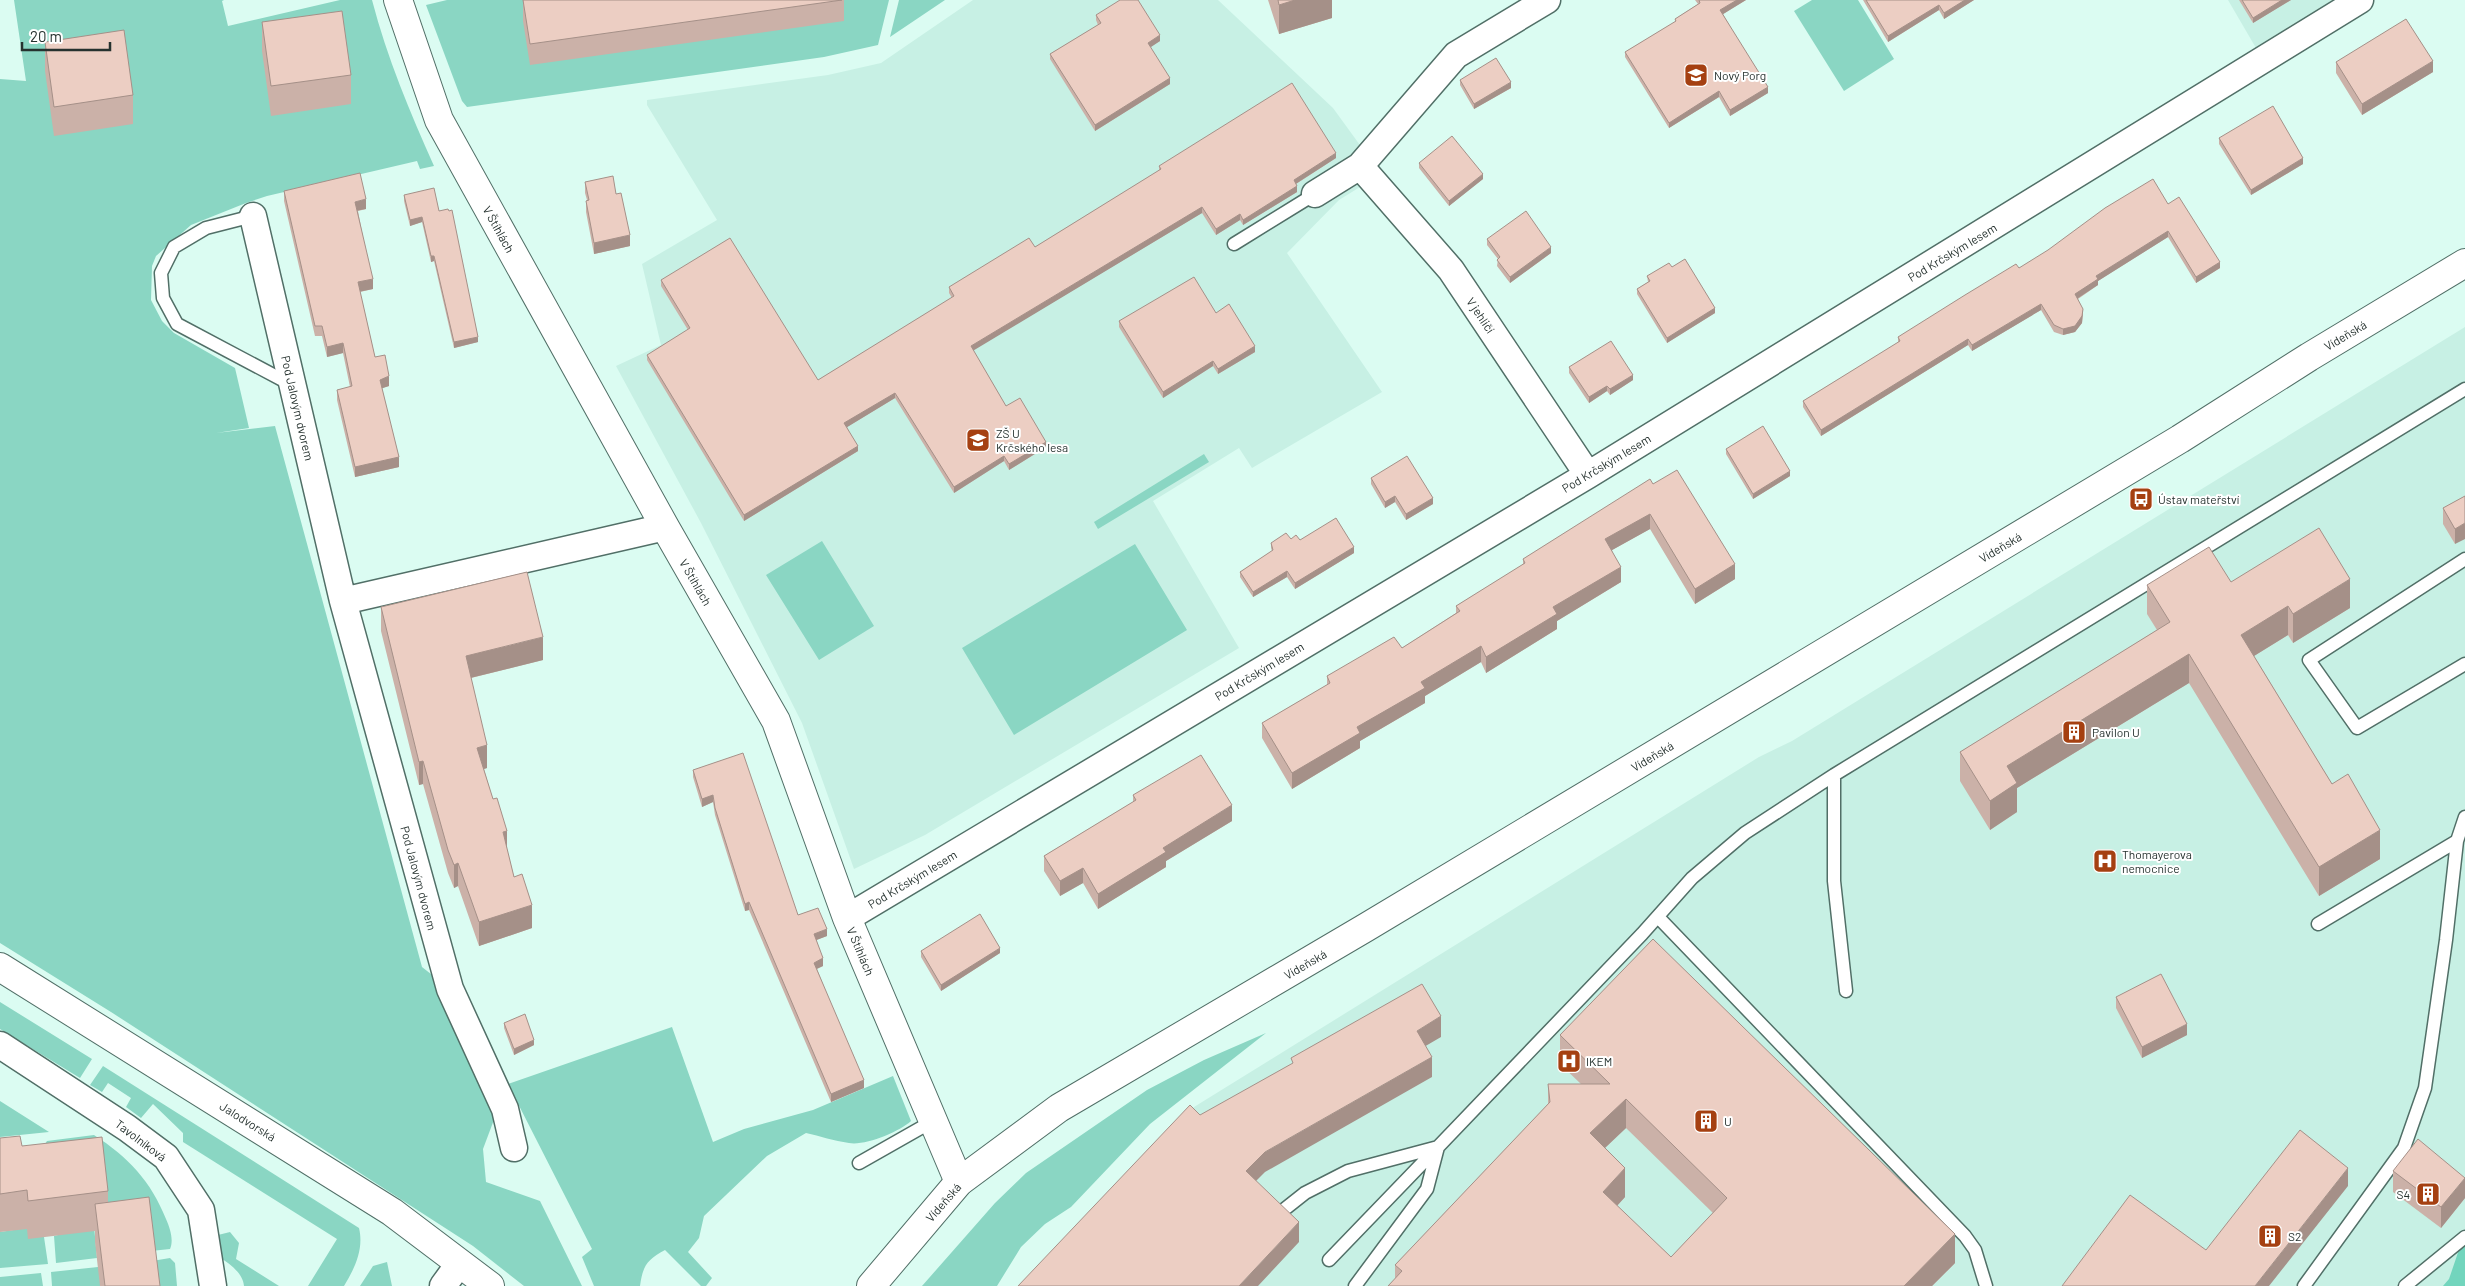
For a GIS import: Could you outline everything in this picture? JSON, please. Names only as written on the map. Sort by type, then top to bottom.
[{"type":"street","name":"V Štíhlách","points":[[398,0],[439,120],[665,527],[776,721],[847,918],[959,1182]]},
{"type":"street","points":[[1315,194],[1360,166],[1456,55],[1547,0]]},
{"type":"street","name":"Pod Krčským lesem","points":[[847,918],[1588,475],[2360,0]]},
{"type":"street","name":"V jehličí","points":[[1360,166],[1451,270],[1588,475]]},
{"type":"street","name":"Pod Jalovým dvorem","points":[[253,216],[343,601],[450,989],[505,1109],[514,1148]]},
{"type":"street","name":"Vídeňská","points":[[871,1286],[959,1182],[1059,1108],[1366,928],[2180,439],[2309,357],[2465,262]]},
{"type":"street","points":[[343,601],[665,527]]},
{"type":"street","name":"Jalodvorská","points":[[0,967],[392,1212],[490,1286]]},
{"type":"street","name":"Tavolníková","points":[[0,1046],[126,1128],[166,1157],[201,1210],[213,1286]]},
{"type":"street","points":[[443,1286],[459,1264]]},
{"type":"lane","points":[[1234,244],[1315,194]]},
{"type":"lane","points":[[253,216],[206,228],[174,247],[160,273],[163,298],[177,324],[292,385]]},
{"type":"lane","points":[[1329,1260],[1658,916],[1692,878],[1745,833],[1834,775],[2465,389]]},
{"type":"lane","points":[[2465,560],[2309,660],[2358,728],[2465,664]]},
{"type":"lane","points":[[1834,775],[1834,881],[1846,991]]},
{"type":"lane","points":[[2304,1286],[2404,1148],[2425,1088],[2446,940],[2457,841],[2465,816]]},
{"type":"lane","points":[[2318,924],[2457,841]]},
{"type":"lane","points":[[1658,916],[1965,1236],[1975,1250],[1986,1286]]},
{"type":"lane","points":[[859,1163],[933,1121]]},
{"type":"lane","points":[[1281,1212],[1305,1193],[1348,1170],[1438,1147]]},
{"type":"lane","points":[[1355,1286],[1427,1189],[1438,1147]]},
{"type":"lane","points":[[2405,1286],[2465,1236]]},
{"type":"shaded area","name":"ZŠ U Krčského lesa","points":[[973,0],[1218,0],[1333,108],[1381,174],[1339,200],[1287,253],[1382,392],[1252,468],[1239,448],[1153,501],[1239,648],[925,835],[854,869],[802,723],[701,523],[616,366],[661,345],[642,264],[717,220],[647,105],[647,100],[828,75],[881,63]]},
{"type":"shaded area","points":[[2228,0],[2335,0],[2256,48]]},
{"type":"shaded area","points":[[2465,327],[2465,1286],[1030,1286],[1194,1107],[1759,757],[1792,741]]},
{"type":"green space","points":[[14,0],[224,0],[222,1],[228,26],[340,0],[372,0],[392,64],[434,166],[420,169],[417,161],[267,196],[191,225],[156,256],[152,266],[151,300],[162,321],[174,333],[235,368],[249,428],[216,433],[275,426],[422,967],[450,989],[498,1109],[483,1149],[486,1182],[540,1201],[582,1286],[524,1286],[473,1246],[111,1012],[0,943],[0,79],[26,81]]},
{"type":"green space","points":[[447,0],[889,0],[878,45],[824,57],[467,107],[462,101],[426,5]]},
{"type":"green space","points":[[899,0],[945,0],[890,37]]},
{"type":"green space","points":[[1812,0],[1858,0],[1894,59],[1844,91],[1794,11]]},
{"type":"green space","points":[[1204,454],[1209,462],[1098,529],[1094,522]]},
{"type":"green space","points":[[822,541],[874,626],[819,660],[766,575]]},
{"type":"green space","points":[[1135,544],[1187,630],[1014,735],[962,648]]},
{"type":"green space","points":[[0,1002],[92,1059],[80,1078],[0,1029]]},
{"type":"green space","points":[[672,1027],[713,1142],[744,1129],[813,1110],[893,1076],[911,1121],[898,1130],[882,1137],[856,1143],[838,1141],[806,1133],[767,1156],[704,1216],[699,1238],[688,1252],[712,1278],[706,1286],[701,1286],[665,1250],[650,1260],[644,1268],[640,1286],[594,1286],[582,1257],[592,1249],[508,1084]]},
{"type":"green space","points":[[1266,1033],[1150,1124],[1071,1207],[1045,1224],[1021,1247],[997,1286],[922,1286],[995,1203],[1026,1173],[1147,1090],[1204,1060]]},
{"type":"green space","points":[[103,1066],[359,1228],[358,1258],[344,1286],[308,1286],[337,1239],[183,1142],[183,1133],[153,1104],[141,1118],[126,1107],[131,1098],[108,1083],[102,1092],[90,1085]]},
{"type":"green space","points":[[0,1101],[49,1132],[0,1137]]},
{"type":"green space","points":[[94,1135],[128,1161],[146,1182],[160,1205],[170,1230],[172,1242],[170,1249],[151,1251],[110,1240],[43,1147],[47,1141]]},
{"type":"green space","points":[[94,1226],[97,1258],[56,1263],[54,1236]]},
{"type":"green space","points":[[27,1228],[44,1237],[48,1264],[0,1268],[0,1232]]},
{"type":"green space","points":[[230,1232],[239,1243],[236,1259],[279,1286],[244,1286],[238,1273],[231,1265],[219,1257],[218,1235]]},
{"type":"green space","points":[[2465,1232],[2465,1286],[2443,1286],[2449,1279]]},
{"type":"green space","points":[[170,1258],[175,1263],[177,1286],[155,1286],[152,1261]]},
{"type":"green space","points":[[387,1262],[392,1286],[360,1286],[373,1266]]},
{"type":"green space","points":[[98,1267],[106,1286],[52,1286],[51,1272]]},
{"type":"green space","points":[[41,1273],[43,1286],[0,1286],[0,1277]]},
{"type":"building","points":[[523,0],[842,0],[530,44]]},
{"type":"building","points":[[1120,0],[1138,0],[1160,35],[1148,43],[1170,78],[1095,125],[1050,54],[1101,23],[1096,15]]},
{"type":"building","points":[[1278,0],[1295,0],[1279,5]]},
{"type":"building","name":"Nový Porg","points":[[1699,0],[1737,0],[1720,10],[1768,87],[1730,110],[1719,91],[1669,123],[1625,52],[1676,21],[1675,19],[1700,3]]},
{"type":"building","points":[[1866,0],[1965,0],[1944,13],[1939,5],[1888,36]]},
{"type":"building","points":[[2242,0],[2282,0],[2253,18]]},
{"type":"building","points":[[342,11],[351,75],[271,86],[262,22]]},
{"type":"building","points":[[2406,19],[2433,61],[2362,104],[2336,62]]},
{"type":"building","points":[[124,30],[133,95],[54,107],[45,42]]},
{"type":"building","points":[[1496,58],[1511,82],[1474,104],[1460,80]]},
{"type":"building","points":[[1292,83],[1336,153],[1294,180],[1297,186],[1243,220],[1240,214],[1216,229],[1202,207],[971,346],[1006,406],[1020,398],[1046,442],[1009,464],[1004,456],[954,487],[895,393],[844,423],[858,446],[744,515],[647,355],[690,328],[661,280],[730,238],[818,380],[954,296],[949,287],[1029,238],[1035,247],[1161,169],[1159,166]]},
{"type":"building","points":[[2273,106],[2303,158],[2251,190],[2219,138]]},
{"type":"building","points":[[1452,136],[1483,174],[1449,201],[1419,163]]},
{"type":"building","points":[[360,173],[366,199],[355,202],[373,279],[358,282],[375,357],[385,355],[389,376],[380,380],[399,457],[355,467],[337,390],[352,386],[343,343],[327,347],[322,326],[315,326],[284,191]]},
{"type":"building","points":[[613,176],[616,194],[621,193],[630,235],[594,243],[586,201],[589,200],[585,182]]},
{"type":"building","points":[[2153,179],[2168,204],[2179,197],[2220,262],[2196,277],[2168,231],[2096,276],[2098,279],[2075,294],[2083,309],[2082,316],[2075,326],[2063,329],[2054,325],[2041,304],[1972,345],[1968,339],[1821,430],[1803,401],[1900,341],[1898,337],[1965,295],[2016,264],[2019,268],[2048,250],[2105,208]]},
{"type":"building","points":[[434,188],[439,211],[452,210],[478,337],[454,342],[434,256],[431,256],[422,217],[410,220],[404,195]]},
{"type":"building","points":[[1526,211],[1551,247],[1510,277],[1497,260],[1500,257],[1487,239]]},
{"type":"building","points":[[1685,259],[1715,308],[1667,338],[1637,289],[1650,281],[1647,276],[1669,263],[1672,267]]},
{"type":"building","points":[[1194,277],[1216,313],[1229,304],[1255,346],[1218,369],[1213,361],[1163,392],[1119,321]]},
{"type":"building","points":[[1611,341],[1633,375],[1610,389],[1607,386],[1589,397],[1569,367]]},
{"type":"building","points":[[1763,426],[1790,471],[1753,494],[1726,449]]},
{"type":"building","points":[[1407,456],[1433,498],[1406,514],[1395,496],[1385,502],[1371,478]]},
{"type":"building","points":[[1677,470],[1735,564],[1695,589],[1650,514],[1605,539],[1621,567],[1553,607],[1557,614],[1486,657],[1481,646],[1421,682],[1425,688],[1357,727],[1360,733],[1292,773],[1262,723],[1330,683],[1327,676],[1394,637],[1402,648],[1460,611],[1456,606],[1525,563],[1523,559],[1650,479],[1653,484]]},
{"type":"building","points":[[2465,496],[2465,523],[2455,529],[2443,508]]},
{"type":"building","points":[[1336,518],[1354,547],[1295,583],[1287,571],[1253,592],[1240,572],[1273,550],[1271,543],[1286,533],[1291,539],[1296,535],[1300,540]]},
{"type":"building","points":[[2319,528],[2350,579],[2293,614],[2288,606],[2241,635],[2332,784],[2348,774],[2380,830],[2319,867],[2189,654],[2007,766],[2017,783],[1990,801],[1960,752],[2170,622],[2147,585],[2209,547],[2231,582]]},
{"type":"building","points":[[527,572],[543,637],[466,656],[487,745],[477,748],[493,799],[497,798],[507,831],[503,832],[514,877],[522,874],[532,905],[479,922],[458,863],[454,865],[448,850],[423,761],[419,762],[381,607]]},
{"type":"building","points":[[743,753],[798,915],[818,908],[827,929],[814,934],[823,958],[814,963],[864,1080],[831,1094],[749,902],[745,904],[715,808],[713,795],[702,799],[693,770]]},
{"type":"building","points":[[1201,755],[1232,805],[1163,848],[1166,852],[1098,894],[1083,868],[1060,881],[1044,856],[1136,800],[1133,795]]},
{"type":"building","points":[[980,914],[1000,948],[941,985],[921,951]]},
{"type":"building","points":[[1653,939],[1955,1234],[1904,1286],[1388,1286],[1402,1271],[1395,1265],[1550,1102],[1548,1084],[1610,1084],[1560,1035]],"holes":[[[1626,1099],[1727,1198],[1671,1257],[1603,1192],[1625,1168],[1590,1133]]]},
{"type":"building","points":[[2161,974],[2187,1024],[2142,1047],[2116,997]]},
{"type":"building","points":[[1422,984],[1441,1016],[1417,1031],[1432,1057],[1265,1152],[1246,1171],[1299,1222],[1239,1286],[1018,1286],[1190,1105],[1200,1115],[1293,1063],[1291,1058]]},
{"type":"building","points":[[525,1014],[534,1040],[514,1049],[504,1023]]},
{"type":"building","points":[[2300,1130],[2348,1168],[2255,1286],[2062,1286],[2130,1195],[2206,1250]]},
{"type":"building","points":[[20,1136],[22,1146],[102,1137],[108,1191],[28,1201],[27,1190],[0,1194],[0,1138]]},
{"type":"building","points":[[2418,1139],[2465,1178],[2441,1207],[2393,1171]]},
{"type":"building","points":[[149,1197],[160,1286],[105,1286],[95,1204]]},
{"type":"place","name":"Nový Porg","points":[[1696,75]]},
{"type":"place","name":"ZŠ U Krčského lesa","points":[[978,440]]},
{"type":"place","name":"Ústav mateřství","points":[[2141,499]]},
{"type":"place","name":"Pavilon U","points":[[2074,732]]},
{"type":"place","name":"Thomayerova nemocnice","points":[[2105,861]]},
{"type":"place","name":"IKEM","points":[[1569,1061]]},
{"type":"place","name":"U","points":[[1706,1121]]},
{"type":"place","name":"S4","points":[[2428,1194]]},
{"type":"place","name":"S2","points":[[2270,1236]]}]
